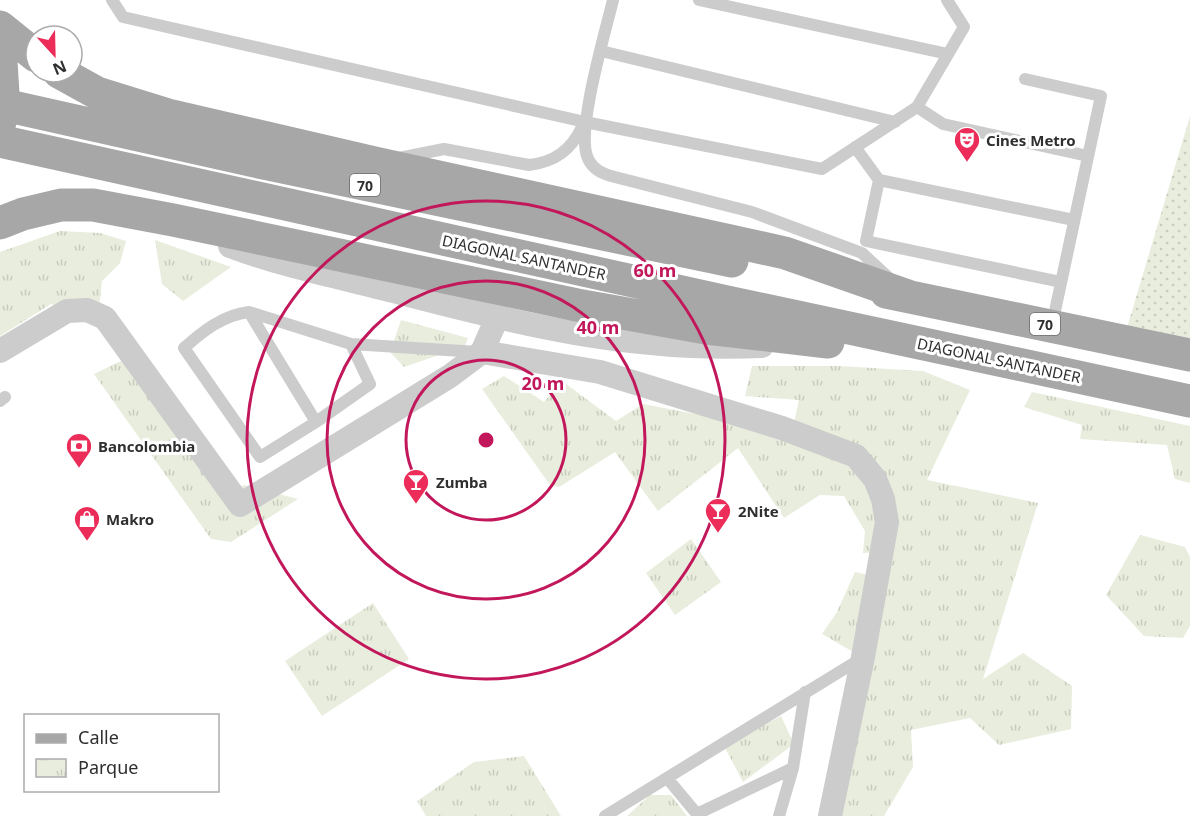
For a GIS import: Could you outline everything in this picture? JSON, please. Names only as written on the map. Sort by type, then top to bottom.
[{"type":"main road","points":[[0,27],[24,46]]},
{"type":"main road","points":[[0,45],[3,94],[0,122]]},
{"type":"main road","points":[[81,84],[97,93],[142,108],[375,163],[785,253],[908,296]]},
{"type":"main road","name":"70","points":[[0,104],[275,166],[1186,354]]},
{"type":"main road","name":"DIAGONAL SANTANDER","points":[[0,141],[723,301],[1183,399]]},
{"type":"main road","points":[[0,223],[41,209],[61,205],[78,204],[112,208],[578,305],[706,328],[833,343],[908,340]]},
{"type":"street","points":[[173,220],[232,247],[301,267],[497,318],[583,336],[717,348],[833,343]]},
{"type":"street","points":[[0,351],[67,311],[87,310],[105,318],[240,504],[450,376],[482,352],[497,318]]},
{"type":"street","points":[[482,352],[600,372],[782,428],[856,456],[875,479],[883,499],[887,522],[863,657],[830,816]]},
{"type":"lane","points":[[112,0],[123,17],[585,122],[822,169],[917,107],[964,27],[946,0]]},
{"type":"lane","points":[[613,0],[585,122],[584,145],[590,163],[600,173],[752,212],[862,253],[908,296]]},
{"type":"lane","points":[[699,0],[948,54]]},
{"type":"lane","points":[[601,51],[895,122]]},
{"type":"lane","points":[[1025,79],[1101,96],[1052,326]]},
{"type":"lane","points":[[917,107],[943,124],[1088,156]]},
{"type":"lane","points":[[375,163],[444,149],[529,165],[541,164],[563,153],[575,142],[585,122]]},
{"type":"lane","points":[[855,147],[879,180],[1074,220]]},
{"type":"lane","points":[[879,180],[866,241],[1060,282]]},
{"type":"lane","points":[[249,312],[316,422]]},
{"type":"lane","points":[[351,344],[370,384],[316,422],[260,457],[184,348],[205,329],[236,314],[249,312],[351,344],[482,352]]},
{"type":"lane","points":[[605,816],[863,657]]},
{"type":"lane","points":[[779,816],[793,768],[805,692]]},
{"type":"lane","points":[[667,778],[698,815],[793,768]]},
{"type":"green space","points":[[1190,116],[1190,360],[1121,348]]},
{"type":"green space","points":[[60,231],[100,233],[126,241],[120,263],[102,281],[98,318],[51,304],[0,336],[0,252]]},
{"type":"green space","points":[[155,240],[231,267],[183,301],[162,284]]},
{"type":"green space","points":[[401,320],[468,338],[465,346],[404,367],[390,352]]},
{"type":"green space","points":[[127,358],[225,496],[244,485],[298,499],[231,542],[211,539],[94,374]]},
{"type":"green space","points":[[752,366],[839,366],[923,371],[970,390],[927,480],[1038,503],[983,679],[1023,653],[1072,686],[1071,729],[999,745],[970,718],[911,730],[913,767],[884,816],[837,816],[881,479],[793,427],[799,400],[745,396]]},
{"type":"green space","points":[[504,376],[544,402],[562,381],[616,421],[643,404],[769,428],[853,458],[874,481],[880,552],[863,553],[865,531],[844,496],[820,495],[784,518],[738,448],[658,511],[615,452],[559,487],[550,485],[482,389]]},
{"type":"green space","points":[[1032,392],[1190,426],[1190,483],[1175,479],[1167,445],[1080,439],[1082,425],[1024,407]]},
{"type":"green space","points":[[1140,535],[1185,547],[1190,557],[1190,626],[1183,638],[1144,636],[1106,595]]},
{"type":"green space","points":[[691,539],[721,582],[675,615],[646,573]]},
{"type":"green space","points":[[855,572],[877,577],[862,657],[822,634],[837,612]]},
{"type":"green space","points":[[373,603],[409,659],[322,716],[285,661]]},
{"type":"green space","points":[[781,716],[794,744],[743,782],[724,746]]},
{"type":"green space","points":[[524,756],[561,816],[426,816],[417,801],[474,762]]},
{"type":"green space","points":[[650,795],[671,795],[687,816],[627,816]]},
{"type":"place","name":"Cines Metro","points":[[967,163]]},
{"type":"place","name":"Bancolombia","points":[[79,469]]},
{"type":"place","name":"Zumba","points":[[416,505]]},
{"type":"place","name":"2Nite","points":[[718,534]]},
{"type":"place","name":"Makro","points":[[87,542]]}]
